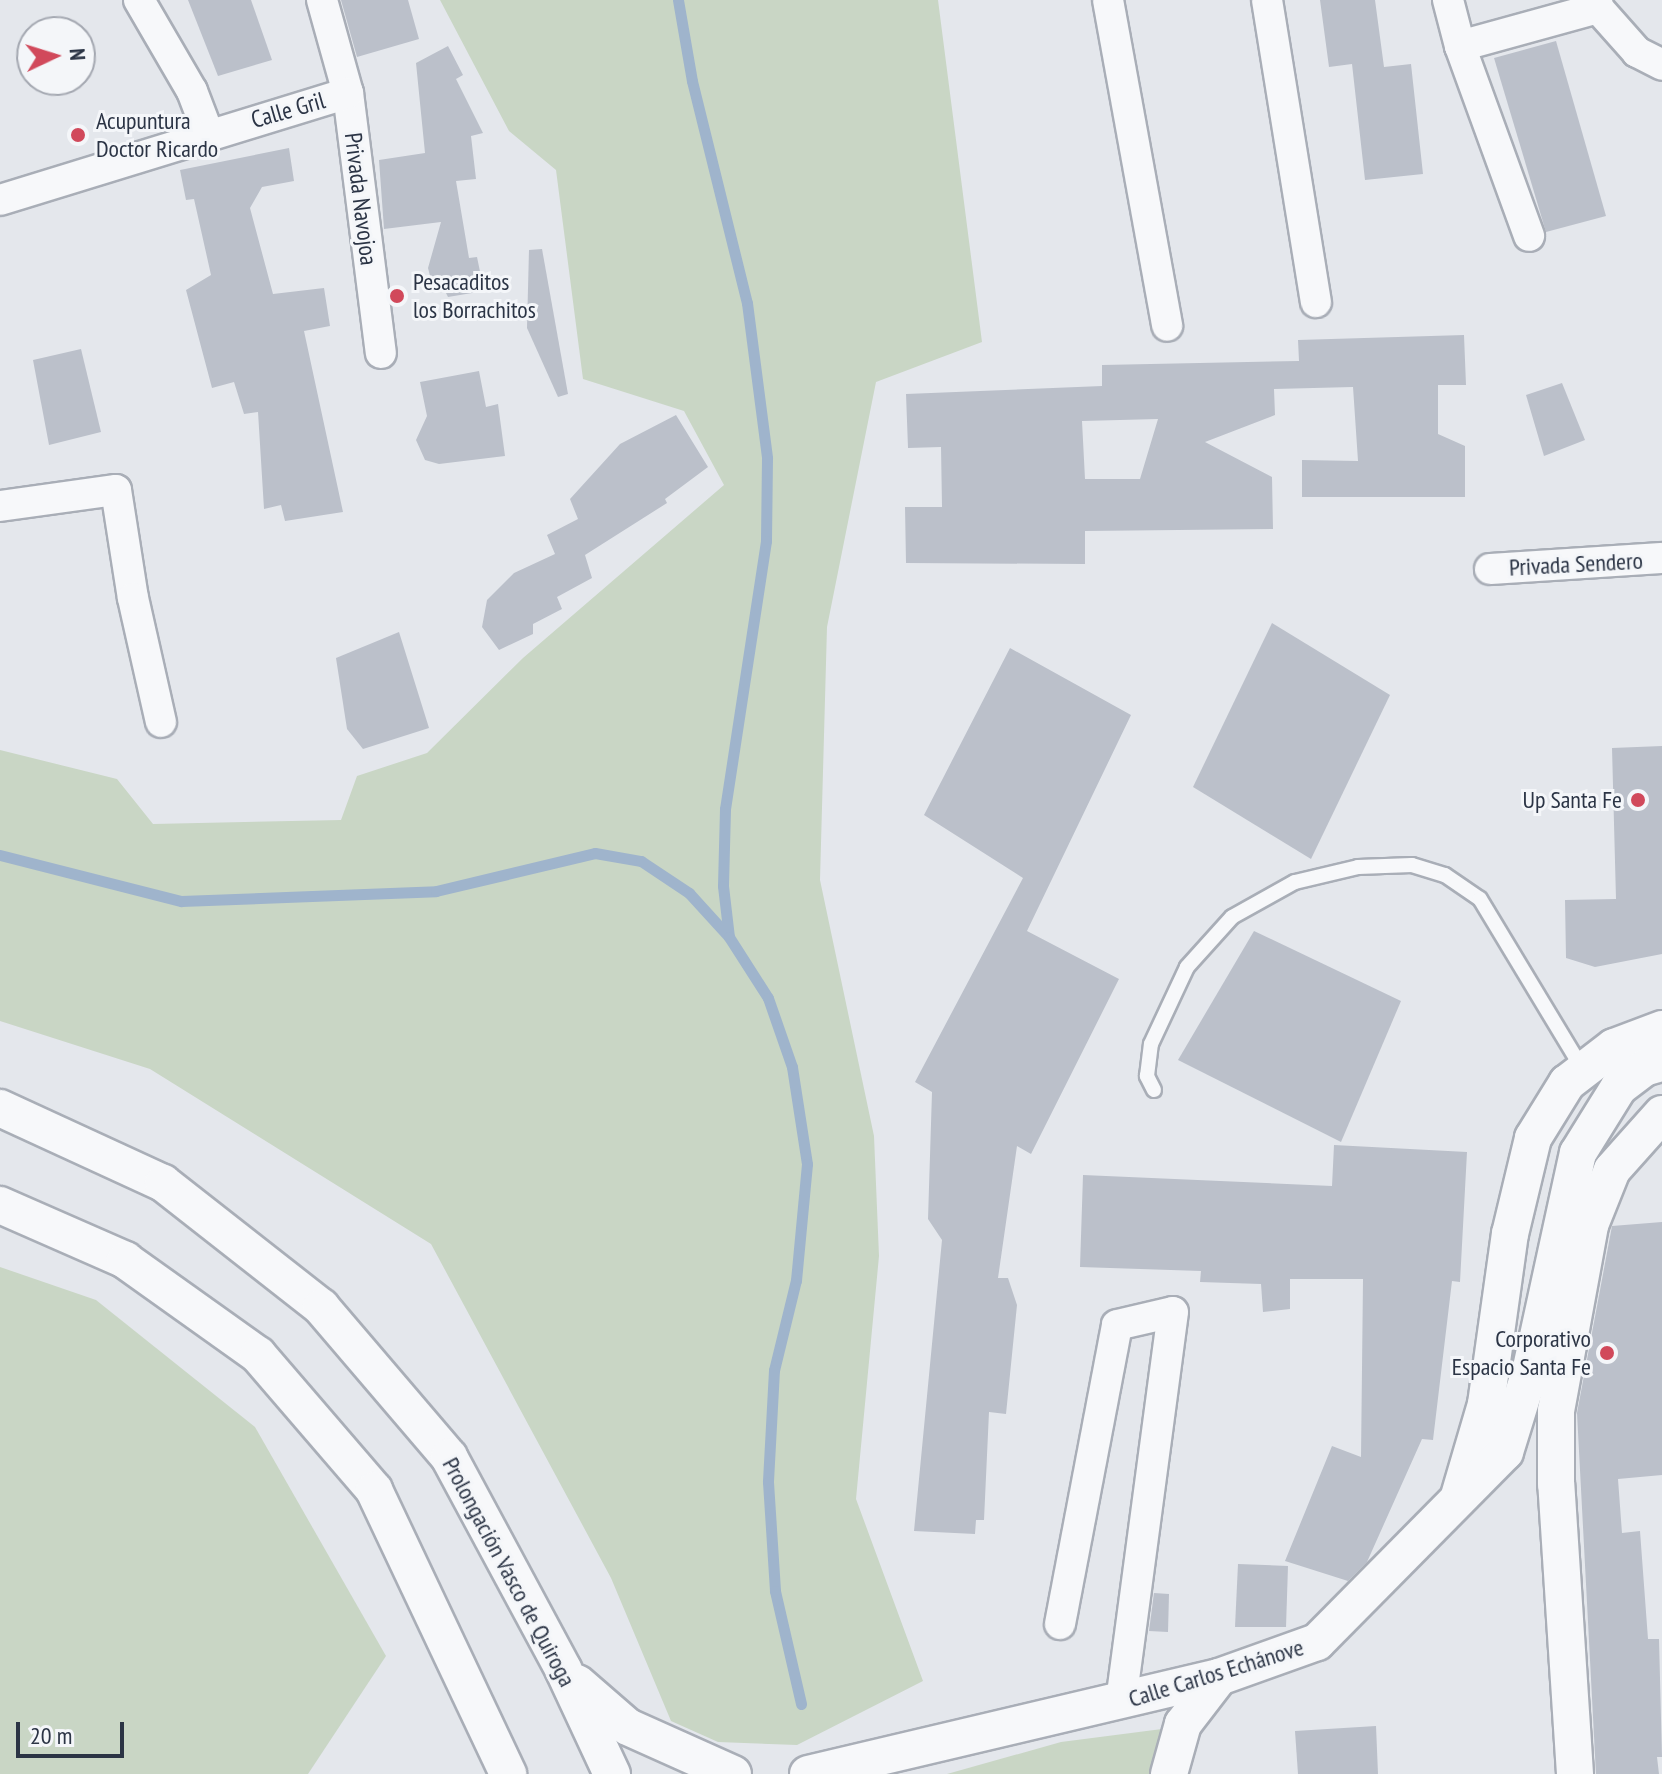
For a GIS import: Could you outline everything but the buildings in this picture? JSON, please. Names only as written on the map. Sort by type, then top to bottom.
[{"type":"street","points":[[139,0],[192,91],[208,133]]},
{"type":"street","name":"Privada Navojoa","points":[[322,0],[348,93],[381,353]]},
{"type":"street","points":[[1108,0],[1167,326]]},
{"type":"street","points":[[1267,0],[1316,302]]},
{"type":"street","points":[[1448,0],[1460,46],[1529,236]]},
{"type":"street","points":[[1460,46],[1597,4],[1637,52],[1662,65]]},
{"type":"street","name":"Calle Gril","points":[[0,200],[208,133],[348,93]]},
{"type":"street","points":[[0,506],[116,490],[133,598],[161,722]]},
{"type":"street","name":"Privada Sendero","points":[[1490,569],[1662,558]]},
{"type":"street","name":"Calle Carlos Echánove","points":[[808,1774],[1219,1677],[1317,1642],[1457,1505],[1486,1404],[1522,1169],[1548,1109],[1583,1071],[1614,1047],[1662,1029]]},
{"type":"street","points":[[1457,1505],[1505,1452],[1531,1368],[1578,1153],[1619,1087],[1644,1068],[1662,1063]]},
{"type":"street","name":"Prolongación Vasco de Quiroga","points":[[0,1108],[163,1183],[321,1307],[449,1457],[563,1669],[612,1774]]},
{"type":"street","points":[[1575,1774],[1556,1484],[1556,1411],[1590,1225],[1612,1170],[1662,1114]]},
{"type":"street","points":[[0,1205],[125,1260],[258,1355],[374,1490],[508,1774]]},
{"type":"street","points":[[1060,1624],[1117,1325],[1173,1312],[1121,1702]]},
{"type":"street","points":[[563,1669],[628,1727],[733,1774]]},
{"type":"street","points":[[1169,1774],[1183,1724],[1219,1677]]},
{"type":"lane","points":[[1154,1090],[1147,1076],[1151,1044],[1187,967],[1232,917],[1295,882],[1358,867],[1412,865],[1445,875],[1487,907],[1583,1071]]},
{"type":"green space","points":[[440,0],[938,0],[982,342],[876,382],[827,627],[820,880],[874,1136],[879,1256],[856,1499],[923,1681],[797,1745],[718,1742],[671,1721],[611,1578],[431,1244],[150,1069],[0,1021],[0,750],[117,779],[153,824],[341,820],[357,776],[427,753],[523,658],[724,485],[684,411],[583,379],[556,170],[509,131]]},
{"type":"green space","points":[[0,1267],[96,1300],[255,1427],[386,1656],[308,1774],[0,1774]]},
{"type":"green space","points":[[1162,1729],[1162,1774],[947,1774],[1061,1742]]},
{"type":"waterway","points":[[678,0],[692,81],[747,303],[767,458],[766,541],[725,809],[723,886],[729,937]]},
{"type":"waterway","points":[[0,855],[181,901],[436,891],[595,853],[641,861],[689,893],[729,937],[768,998],[792,1067],[807,1164],[796,1280],[774,1370],[768,1482],[775,1591],[801,1704]]},
{"type":"place","name":"Acupuntura Doctor Ricardo","points":[[78,135]]},
{"type":"place","name":"Pesacaditos los Borrachitos","points":[[397,296]]},
{"type":"place","name":"Up Santa Fe","points":[[1638,800]]},
{"type":"place","name":"Corporativo Espacio Santa Fe","points":[[1607,1353]]}]
